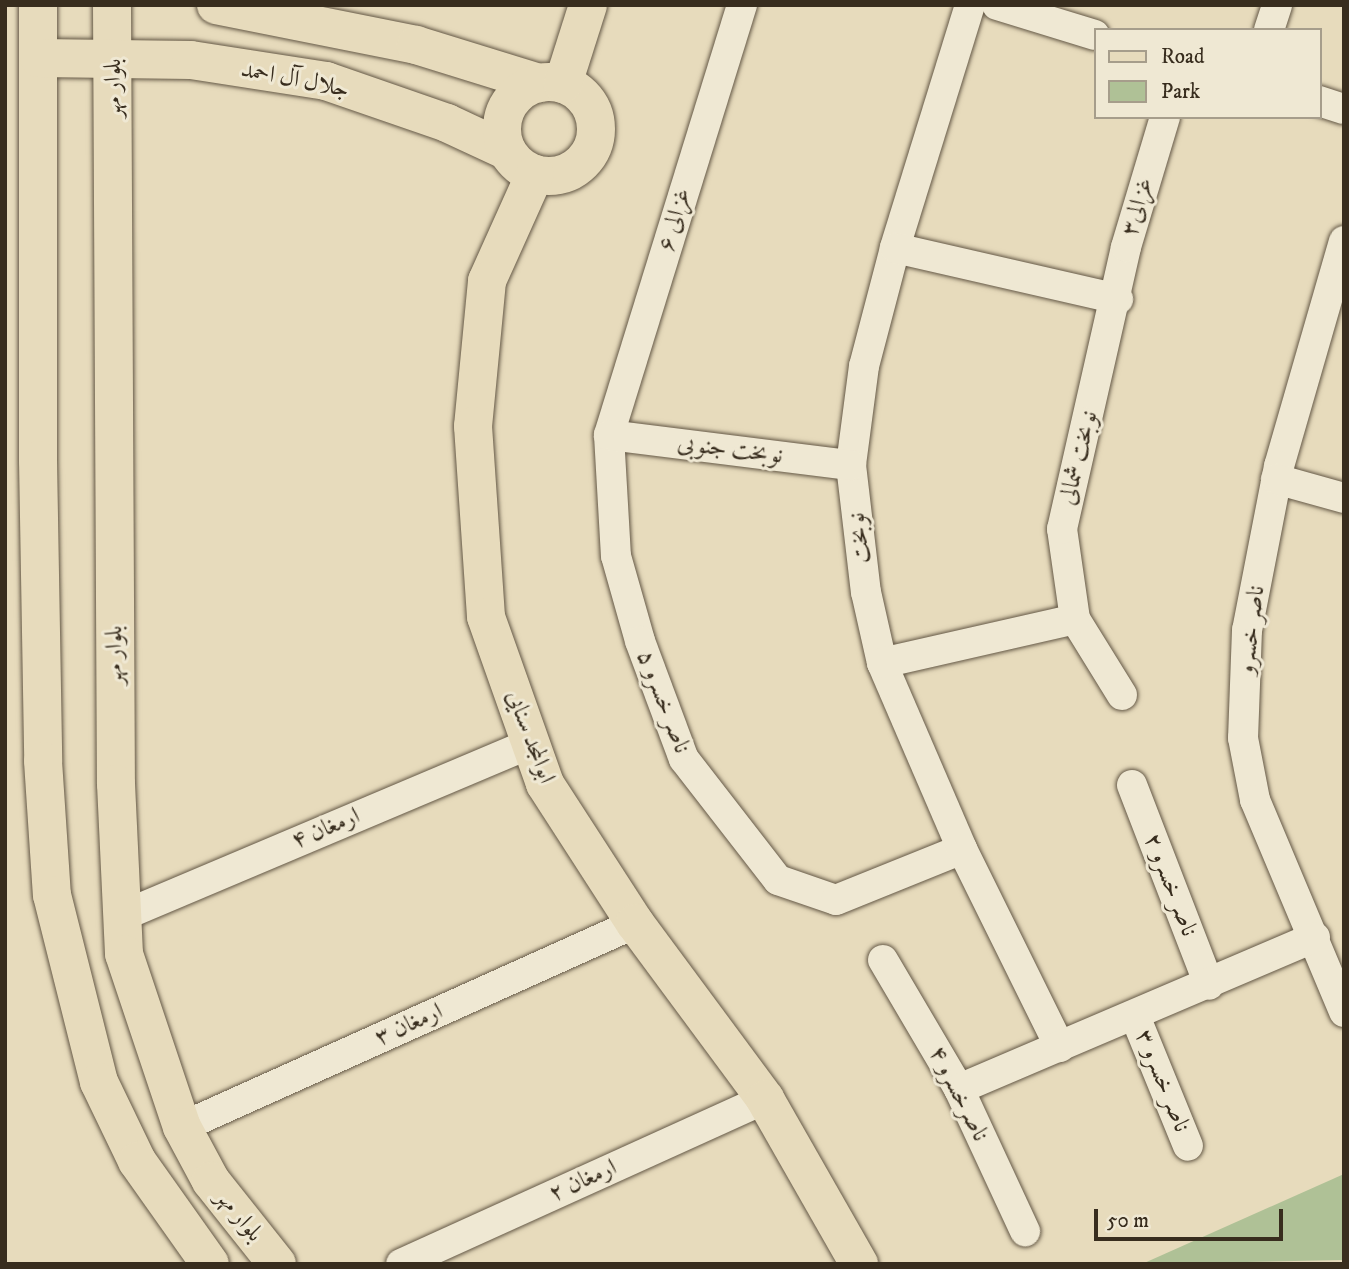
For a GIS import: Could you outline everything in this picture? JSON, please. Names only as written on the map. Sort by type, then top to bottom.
[{"type":"main road","points":[[38,5],[38,473],[43,761],[52,895],[99,1082],[138,1161],[210,1264]]},
{"type":"main road","name":"بلوار مهر","points":[[112,5],[116,784],[124,954],[182,1127],[211,1181],[277,1264]]},
{"type":"main road","points":[[216,5],[415,45],[551,84],[590,107],[594,143],[570,171],[521,163],[502,127],[509,104],[551,84],[588,5]]},
{"type":"main road","name":"جلال آل احمد","points":[[39,58],[191,60],[326,81],[447,122],[521,163]]},
{"type":"main road","name":"ابوالمجد سنایی","points":[[521,163],[487,281],[472,426],[486,617],[545,785],[635,923],[765,1099],[859,1264]]},
{"type":"street","name":"غزالی ۶","points":[[609,435],[742,5]]},
{"type":"street","name":"نوبخت","points":[[970,5],[895,248],[864,366],[851,465],[866,592],[882,663],[962,849],[1060,1047]]},
{"type":"street","points":[[998,5],[1046,13],[1094,36]]},
{"type":"street","points":[[1270,28],[1277,5]]},
{"type":"street","points":[[1321,102],[1344,109]]},
{"type":"street","name":"غزالی۳","points":[[1118,299],[1126,247],[1164,119]]},
{"type":"street","name":"ناصر خسرو","points":[[1344,241],[1276,479],[1247,630],[1243,738],[1255,800],[1328,950],[1344,1012]]},
{"type":"street","points":[[895,248],[1118,299]]},
{"type":"street","name":"نوبخت شمالی","points":[[1118,299],[1062,529],[1075,619],[1122,695]]},
{"type":"street","name":"نوبخت جنوبی","points":[[609,435],[851,465]]},
{"type":"street","name":"ناصر خسرو ۵","points":[[609,435],[616,556],[640,641],[684,759],[778,880],[836,900],[962,849]]},
{"type":"street","points":[[1276,479],[1344,498]]},
{"type":"street","points":[[882,663],[1075,619]]},
{"type":"street","name":"ارمغان ۴","points":[[122,916],[531,743]]},
{"type":"street","name":"ناصر خسرو ۲","points":[[1132,785],[1209,985]]},
{"type":"street","name":"ارمغان ۳","points":[[182,1127],[635,923]]},
{"type":"street","points":[[959,1089],[1209,985],[1328,950]]},
{"type":"street","name":"ناصرخسرو ۴","points":[[883,960],[959,1089],[1025,1231]]},
{"type":"street","name":"ناصر خسرو ۳","points":[[1135,1016],[1188,1146]]},
{"type":"street","name":"ارمغان ۲","points":[[401,1264],[765,1099]]},
{"type":"green space","points":[[1344,1174],[1344,1260],[1142,1264]]}]
